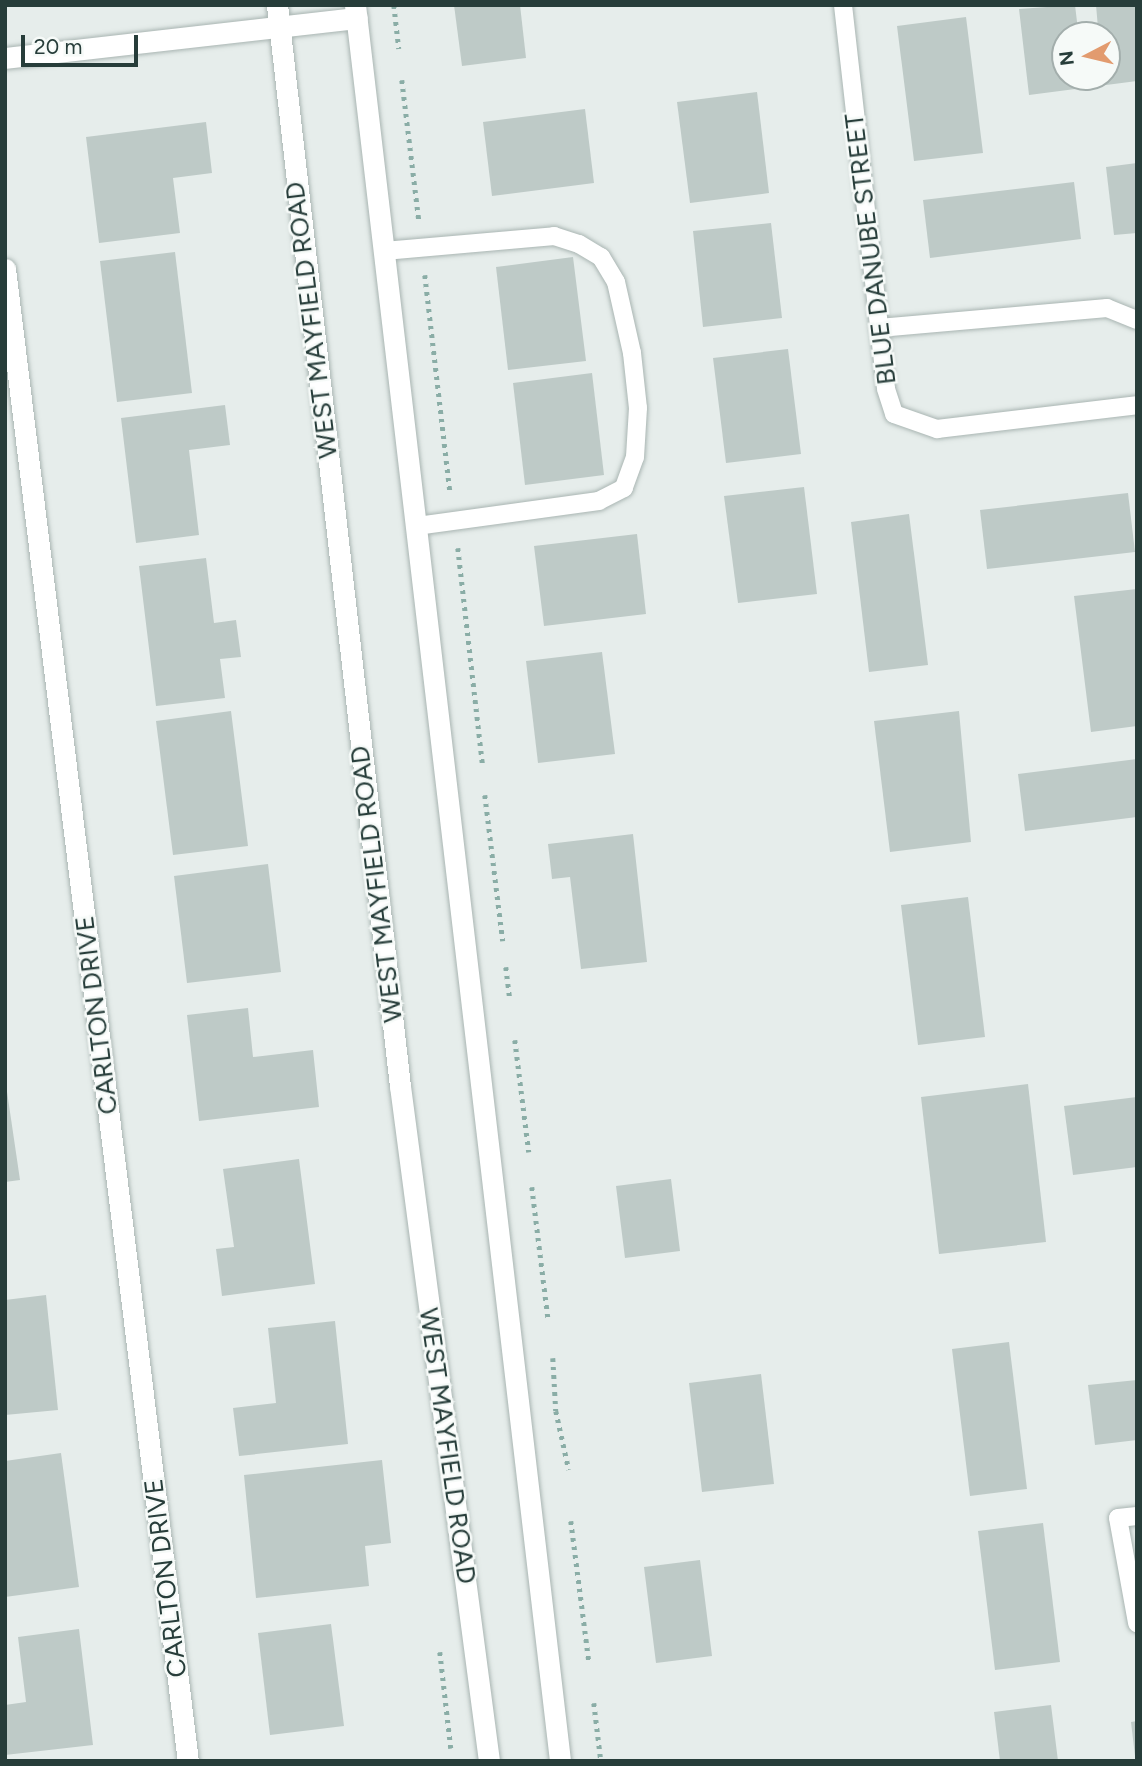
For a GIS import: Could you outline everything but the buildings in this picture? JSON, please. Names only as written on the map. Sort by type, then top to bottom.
[{"type":"main road","name":"WEST MAYFIELD ROAD","points":[[276,5],[400,1086],[489,1761]]},
{"type":"main road","points":[[5,58],[279,27],[356,12],[561,1761]]},
{"type":"main road","name":"CARLTON DRIVE","points":[[5,269],[188,1761]]},
{"type":"lane","name":"BLUE DANUBE STREET","points":[[843,5],[886,390],[894,414],[916,424],[937,429],[1137,405]]},
{"type":"lane","points":[[384,251],[554,236],[579,244],[601,257],[616,282],[632,353],[637,420],[635,457],[624,488],[599,501],[416,526]]},
{"type":"lane","points":[[879,328],[1107,308],[1137,320]]},
{"type":"lane","points":[[1137,1516],[1118,1518],[1137,1623]]},
{"type":"path","points":[[394,5],[399,49]]},
{"type":"path","points":[[402,80],[420,229]]},
{"type":"path","points":[[424,266],[451,500]]},
{"type":"path","points":[[456,537],[482,766]]},
{"type":"path","points":[[485,795],[503,941]]},
{"type":"path","points":[[506,967],[510,1000]]},
{"type":"path","points":[[516,1040],[529,1152]]},
{"type":"path","points":[[532,1187],[548,1318]]},
{"type":"path","points":[[553,1358],[556,1411],[569,1470]]},
{"type":"path","points":[[571,1521],[589,1661]]},
{"type":"path","points":[[594,1703],[601,1761]]}]
